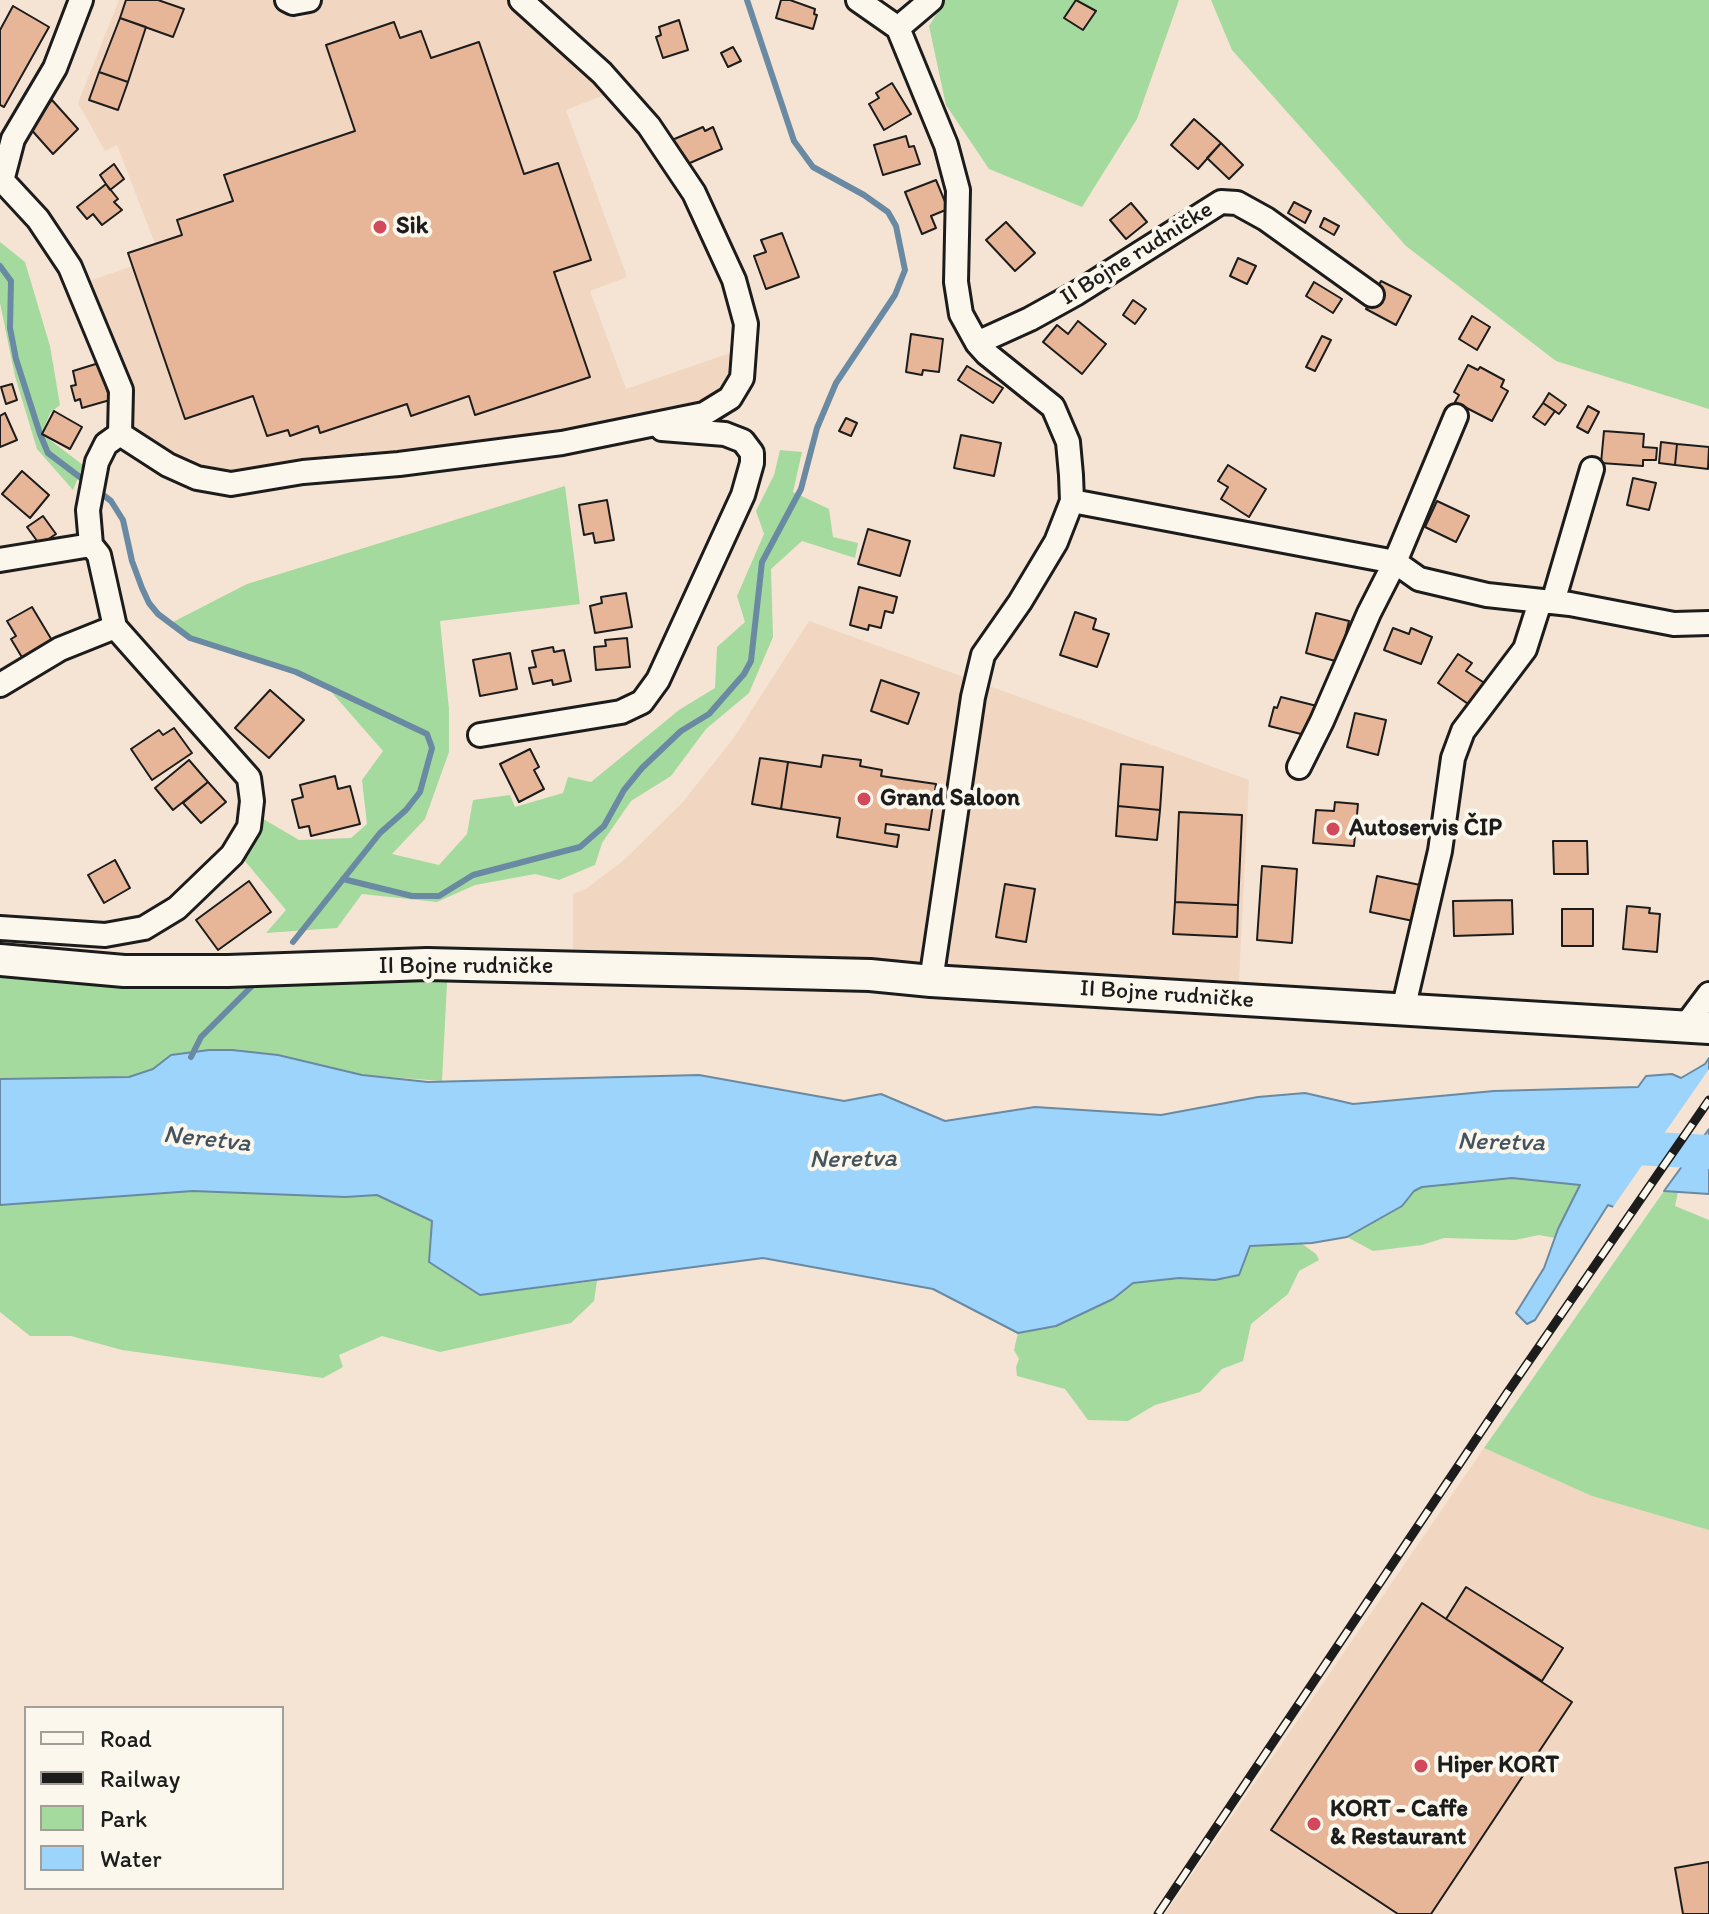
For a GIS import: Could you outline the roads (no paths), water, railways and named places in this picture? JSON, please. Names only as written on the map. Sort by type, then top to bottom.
[{"type":"street","points":[[81,0],[55,68],[13,139],[1,180],[38,219],[70,267],[121,390],[120,434]]},
{"type":"street","points":[[287,0],[293,3],[309,0]]},
{"type":"street","points":[[120,434],[168,465],[197,478],[231,484],[303,472],[399,464],[562,443],[704,414],[730,398],[742,378],[746,324],[734,280],[694,193],[649,126],[602,73],[521,0]]},
{"type":"street","points":[[858,0],[898,28],[946,145],[958,190],[956,282],[961,314],[987,354],[1053,407],[1068,442],[1072,501],[1056,542],[983,655],[973,697],[931,981]]},
{"type":"street","points":[[898,28],[931,0]]},
{"type":"street","name":"II Bojne rudničke","points":[[977,343],[1077,293],[1221,202],[1237,203],[1266,219],[1372,295]]},
{"type":"street","points":[[1299,767],[1395,562],[1456,416]]},
{"type":"street","points":[[480,735],[621,712],[642,702],[658,680],[743,495],[752,453],[743,441],[725,434],[670,431],[654,424]]},
{"type":"street","points":[[0,928],[105,935],[144,928],[177,908],[232,855],[249,827],[252,801],[249,778],[115,627],[99,555],[91,545],[88,510],[106,444],[120,434]]},
{"type":"street","points":[[1403,1010],[1440,851],[1453,758],[1463,731],[1525,649],[1546,602],[1592,469]]},
{"type":"street","points":[[1072,501],[1395,562],[1419,579],[1487,595],[1674,624],[1709,623]]},
{"type":"street","points":[[0,560],[91,545]]},
{"type":"street","points":[[0,685],[60,649],[115,627]]},
{"type":"street","name":"II Bojne rudničke","points":[[0,960],[124,971],[239,971],[427,964],[870,975],[1697,1027]]},
{"type":"street","points":[[1697,1027],[1709,994]]},
{"type":"water","points":[[209,1050],[278,1055],[362,1075],[428,1082],[699,1075],[844,1101],[881,1094],[945,1121],[1035,1107],[1161,1115],[1258,1097],[1305,1093],[1353,1104],[1494,1091],[1638,1087],[1646,1076],[1672,1074],[1681,1078],[1705,1064],[1709,1058],[1709,1085],[1626,1191],[1622,1210],[1608,1205],[1535,1320],[1527,1324],[1516,1313],[1544,1268],[1558,1229],[1580,1185],[1512,1178],[1422,1187],[1414,1191],[1402,1206],[1347,1237],[1312,1243],[1250,1246],[1239,1275],[1215,1280],[1179,1278],[1133,1283],[1113,1299],[1056,1326],[1018,1333],[933,1289],[763,1258],[480,1295],[429,1262],[432,1221],[377,1195],[345,1197],[193,1191],[0,1205],[0,1079],[129,1077],[153,1069],[171,1055]]},
{"type":"water","points":[[1709,1129],[1709,1194],[1664,1191]]},
{"type":"waterway","points":[[343,879],[412,896],[439,896],[473,875],[580,847],[604,826],[624,790],[642,768],[681,731],[709,714],[744,674],[751,661],[762,562],[801,489],[817,428],[836,383],[895,295],[905,270],[896,226],[888,212],[813,167],[794,141],[747,0]]},
{"type":"waterway","points":[[0,266],[11,281],[10,328],[16,359],[40,434],[48,453],[89,484]]},
{"type":"waterway","points":[[98,491],[111,501],[123,520],[132,561],[149,603],[158,614],[190,638],[296,672],[427,734],[432,748],[420,792],[406,810],[380,833],[293,942]]},
{"type":"waterway","points":[[191,1057],[201,1037],[256,982]]},
{"type":"waterway","name":"Neretva","points":[[1618,1147],[1709,1152]]},
{"type":"railway","points":[[1158,1914],[1507,1393],[1709,1100]]},
{"type":"place","name":"Sik","points":[[380,227]]},
{"type":"place","name":"Grand Saloon","points":[[864,799]]},
{"type":"place","name":"Autoservis ČIP","points":[[1333,829]]},
{"type":"place","name":"Hiper KORT","points":[[1421,1766]]},
{"type":"place","name":"KORT - Caffe & Restaurant","points":[[1314,1824]]}]
